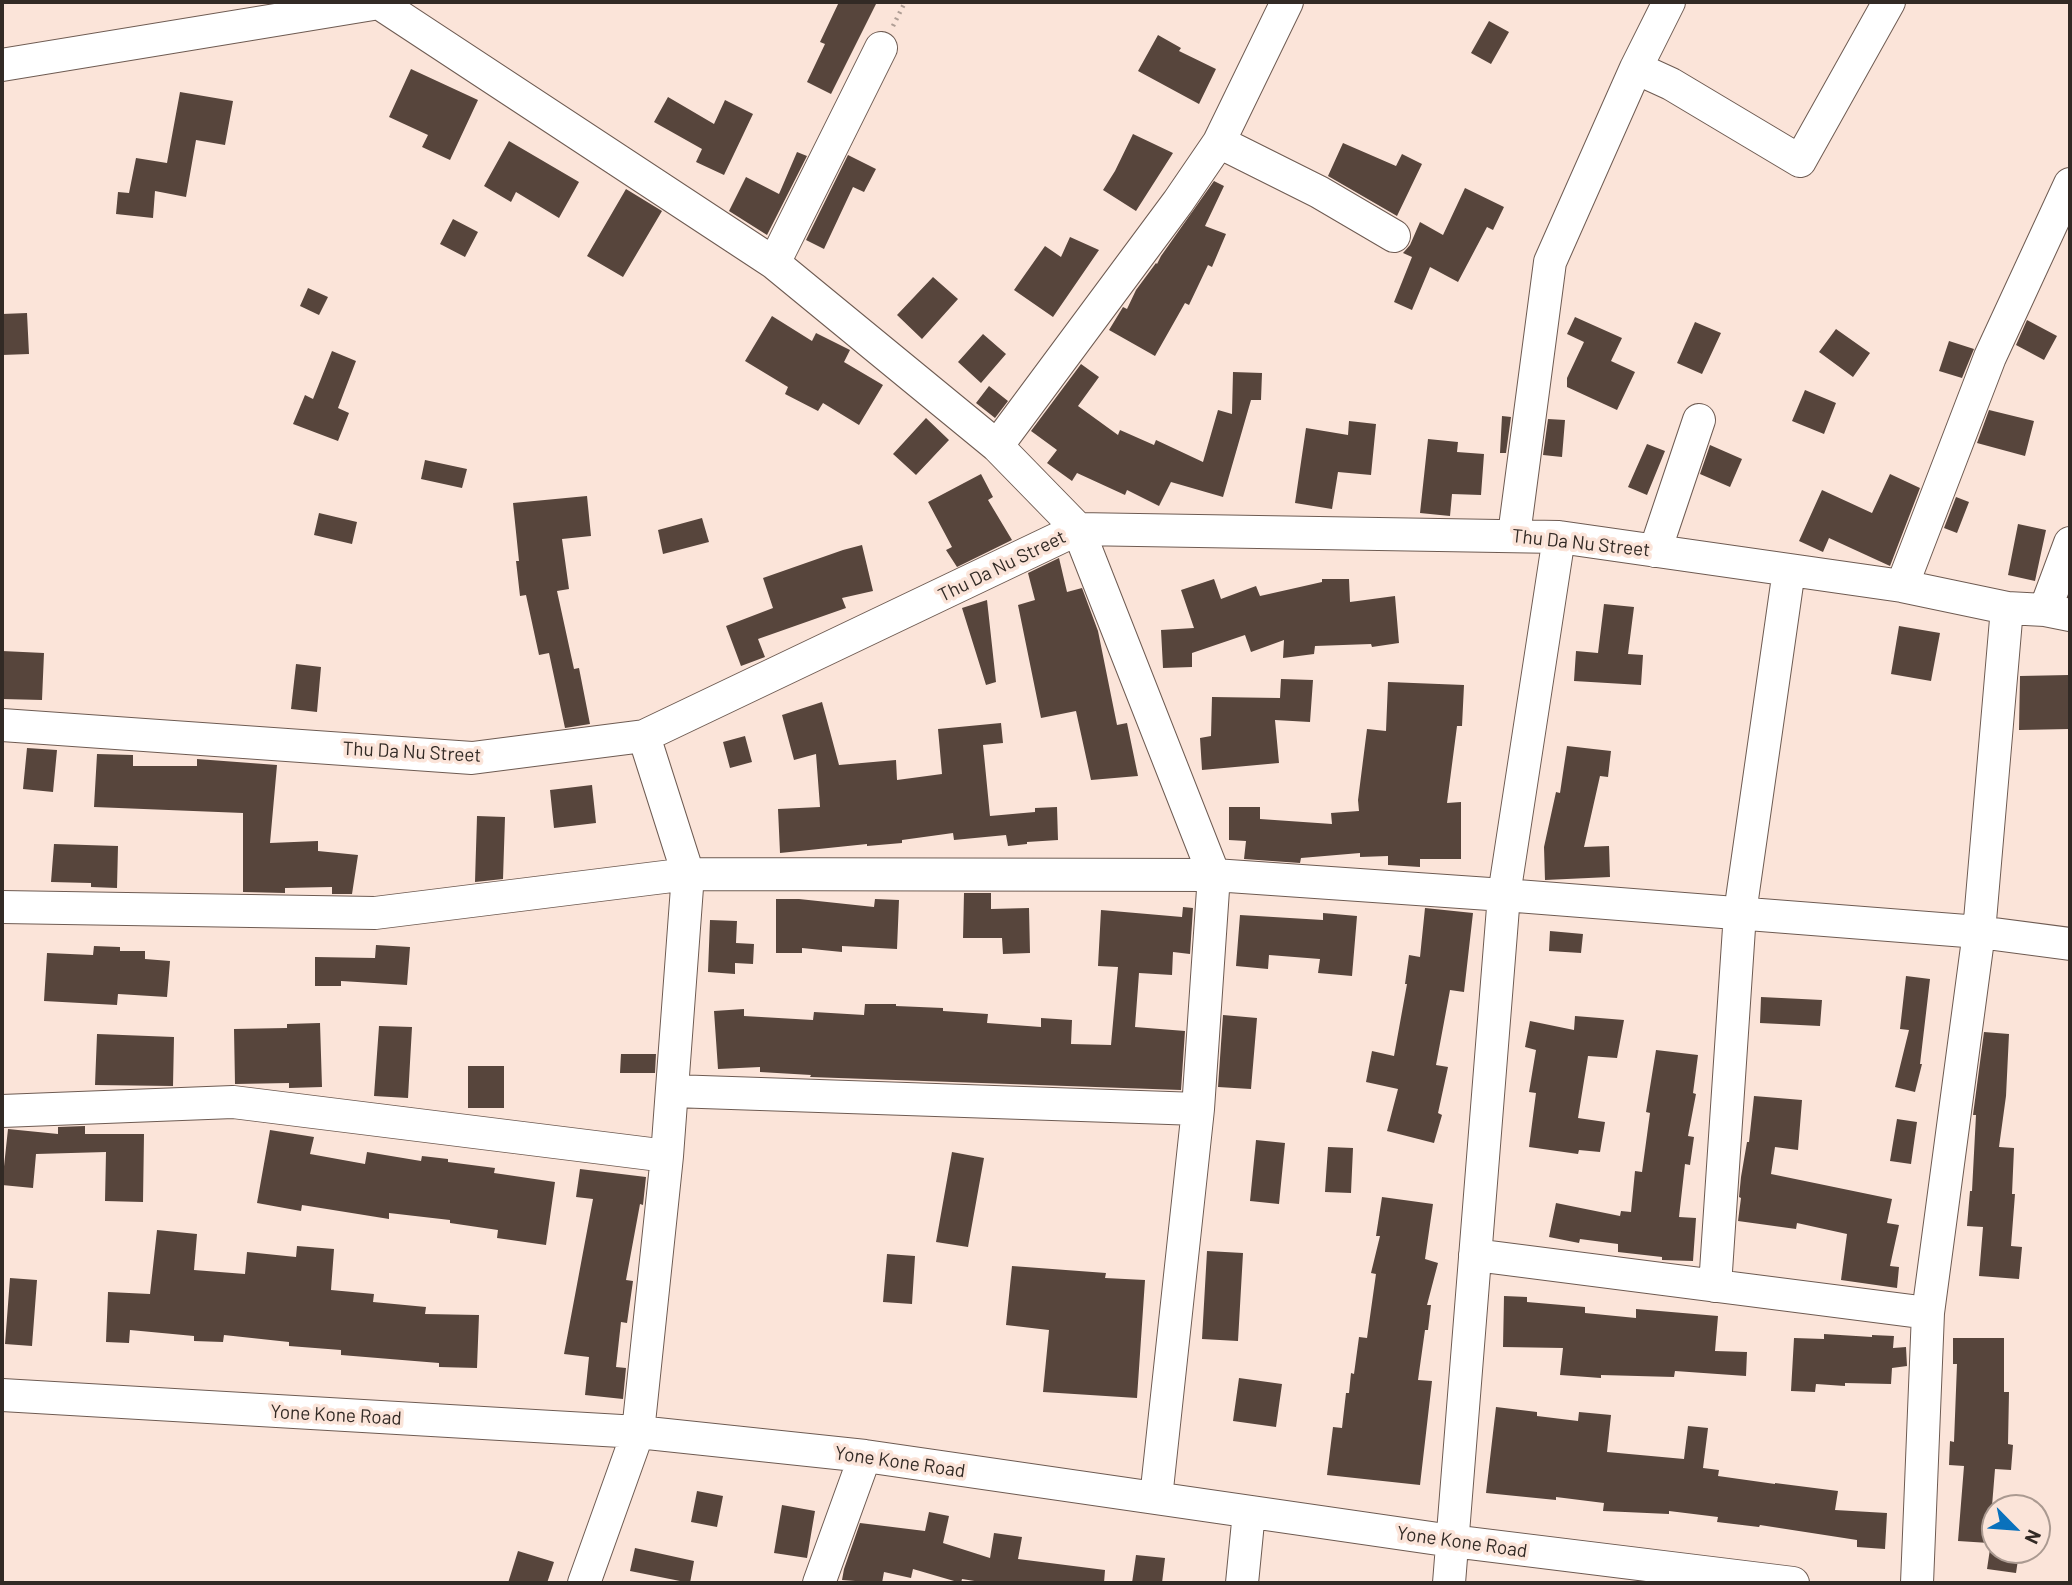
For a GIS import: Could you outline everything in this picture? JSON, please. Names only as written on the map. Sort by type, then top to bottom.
[{"type":"street","points":[[997,446],[1178,202],[1219,142],[1287,2]]},
{"type":"street","points":[[1514,535],[1550,262],[1636,68],[1670,2]]},
{"type":"street","points":[[1636,68],[1671,85],[1800,160],[1889,2]]},
{"type":"street","points":[[2,65],[379,3],[774,263],[997,446],[1078,529],[1214,875],[1198,1108],[1156,1497]]},
{"type":"street","points":[[774,263],[881,48]]},
{"type":"street","points":[[1219,142],[1319,192],[1394,236]]},
{"type":"street","points":[[1902,586],[1990,357],[2070,184]]},
{"type":"street","points":[[1655,551],[1699,420]]},
{"type":"street","name":"Thu Da Nu Street","points":[[2,725],[472,758],[644,736],[1078,529],[1559,537],[1902,586],[2007,608],[2058,612]]},
{"type":"street","points":[[1449,1583],[1504,895],[1559,537]]},
{"type":"street","points":[[2058,612],[2070,543]]},
{"type":"street","points":[[1715,1286],[1740,913],[1789,570]]},
{"type":"street","points":[[1917,1583],[1927,1313],[1979,932],[2007,608]]},
{"type":"street","points":[[584,1583],[638,1432],[673,1091],[688,874],[644,736]]},
{"type":"street","points":[[2,907],[374,914],[688,874],[1214,875],[1979,932],[2070,944]]},
{"type":"street","points":[[673,1091],[1198,1108]]},
{"type":"street","points":[[2,1111],[233,1102],[667,1156]]},
{"type":"street","points":[[1475,1255],[1927,1313]]},
{"type":"street","name":"Yone Kone Road","points":[[2,1395],[638,1432],[866,1456],[1452,1541],[1793,1583]]},
{"type":"street","points":[[819,1583],[866,1456]]},
{"type":"street","points":[[1242,1583],[1249,1511]]},
{"type":"building","points":[[839,2],[877,2],[831,94],[807,82],[825,44],[820,42]]},
{"type":"building","points":[[1489,21],[1509,32],[1491,64],[1471,53]]},
{"type":"building","points":[[1158,35],[1181,48],[1179,51],[1216,69],[1199,104],[1138,71]]},
{"type":"building","points":[[411,69],[478,100],[450,160],[422,147],[428,135],[389,117]]},
{"type":"building","points":[[180,92],[233,101],[225,145],[196,140],[186,197],[155,191],[153,218],[116,214],[118,192],[129,193],[136,158],[167,163]]},
{"type":"building","points":[[668,97],[714,124],[725,100],[753,114],[724,175],[696,162],[702,149],[654,122]]},
{"type":"building","points":[[1133,134],[1173,153],[1136,211],[1103,190]]},
{"type":"building","points":[[509,141],[579,182],[559,218],[516,192],[511,202],[484,186]]},
{"type":"building","points":[[1343,143],[1396,166],[1402,154],[1422,164],[1397,216],[1328,176]]},
{"type":"building","points":[[797,152],[807,156],[767,235],[729,211],[746,177],[779,194]]},
{"type":"building","points":[[848,155],[876,169],[864,192],[853,187],[824,249],[806,240]]},
{"type":"building","points":[[1214,181],[1224,186],[1205,226],[1226,234],[1212,267],[1208,265],[1189,305],[1185,303],[1155,356],[1109,330],[1123,307],[1127,309],[1136,290]]},
{"type":"building","points":[[1465,188],[1504,207],[1493,230],[1487,227],[1458,282],[1430,267],[1412,310],[1394,302],[1412,257],[1403,253],[1410,245],[1420,222],[1443,235]]},
{"type":"building","points":[[626,189],[662,211],[623,277],[587,256]]},
{"type":"building","points":[[453,219],[478,232],[465,257],[440,244]]},
{"type":"building","points":[[1070,237],[1099,250],[1053,317],[1014,290],[1045,246],[1061,257]]},
{"type":"building","points":[[933,277],[958,299],[922,339],[897,315]]},
{"type":"building","points":[[308,288],[328,297],[319,315],[300,306]]},
{"type":"building","points":[[27,313],[29,354],[2,355],[2,314]]},
{"type":"building","points":[[772,316],[812,341],[816,333],[850,350],[844,362],[883,385],[859,425],[823,403],[818,411],[785,394],[788,387],[745,361]]},
{"type":"building","points":[[1575,317],[1622,338],[1611,361],[1635,372],[1617,410],[1567,387],[1567,378],[1584,342],[1567,334]]},
{"type":"building","points":[[2027,320],[2057,336],[2044,360],[2016,345]]},
{"type":"building","points":[[1695,322],[1721,333],[1702,374],[1677,363]]},
{"type":"building","points":[[1836,329],[1870,353],[1853,377],[1819,352]]},
{"type":"building","points":[[983,334],[1006,354],[981,383],[958,362]]},
{"type":"building","points":[[1949,341],[1974,349],[1962,378],[1939,371]]},
{"type":"building","points":[[332,351],[356,361],[338,408],[349,413],[338,441],[293,424],[305,395],[313,399]]},
{"type":"building","points":[[1081,364],[1099,377],[1078,406],[1118,435],[1120,430],[1154,445],[1156,440],[1203,462],[1218,410],[1232,414],[1233,372],[1262,373],[1261,400],[1251,400],[1223,497],[1171,482],[1159,506],[1127,490],[1125,495],[1077,473],[1072,481],[1047,463],[1057,450],[1031,431]]},
{"type":"building","points":[[989,386],[1008,401],[995,418],[976,403]]},
{"type":"building","points":[[1805,390],[1836,403],[1824,434],[1792,421]]},
{"type":"building","points":[[1989,410],[2034,421],[2025,456],[1977,443]]},
{"type":"building","points":[[1502,416],[1511,417],[1506,453],[1500,453]]},
{"type":"building","points":[[926,418],[949,440],[916,475],[893,454]]},
{"type":"building","points":[[1548,419],[1565,420],[1562,457],[1543,455]]},
{"type":"building","points":[[1349,421],[1376,424],[1371,475],[1338,472],[1332,509],[1295,503],[1306,428],[1348,435]]},
{"type":"building","points":[[1428,439],[1458,442],[1457,452],[1484,454],[1481,495],[1452,494],[1450,516],[1420,513]]},
{"type":"building","points":[[1647,444],[1665,451],[1647,495],[1628,487]]},
{"type":"building","points":[[1710,445],[1742,459],[1730,487],[1700,474]]},
{"type":"building","points":[[425,460],[467,469],[462,488],[421,479]]},
{"type":"building","points":[[981,474],[993,497],[988,500],[1012,540],[957,567],[946,550],[952,547],[928,502]]},
{"type":"building","points":[[1890,474],[1920,488],[1890,566],[1829,538],[1823,552],[1799,541],[1822,490],[1872,513]]},
{"type":"building","points":[[587,496],[591,536],[562,539],[569,589],[557,591],[574,669],[579,668],[590,724],[565,728],[549,653],[539,655],[526,595],[520,596],[513,503]]},
{"type":"building","points":[[1956,497],[1969,502],[1957,533],[1944,528]]},
{"type":"building","points":[[319,513],[357,522],[352,544],[314,535]]},
{"type":"building","points":[[702,518],[709,542],[663,554],[658,530]]},
{"type":"building","points":[[2018,524],[2046,530],[2035,581],[2008,575]]},
{"type":"building","points":[[862,545],[873,591],[842,598],[846,608],[758,639],[765,657],[741,666],[726,626],[773,608],[763,578]]},
{"type":"building","points":[[1059,558],[1067,592],[1082,588],[1098,631],[1117,725],[1127,723],[1138,776],[1091,780],[1076,711],[1041,718],[1018,605],[1035,600],[1028,573]]},
{"type":"building","points":[[1214,579],[1221,599],[1256,586],[1260,596],[1322,582],[1322,579],[1349,579],[1350,602],[1395,596],[1399,643],[1372,647],[1371,644],[1315,646],[1314,654],[1283,658],[1284,640],[1251,652],[1245,635],[1192,653],[1192,667],[1163,668],[1161,630],[1194,628],[1181,590]]},
{"type":"building","points":[[987,600],[996,682],[986,685],[962,608]]},
{"type":"building","points":[[1604,604],[1634,607],[1628,654],[1643,655],[1641,685],[1574,681],[1576,651],[1598,653]]},
{"type":"building","points":[[1899,626],[1940,633],[1931,681],[1891,674]]},
{"type":"building","points":[[2,651],[44,653],[42,700],[2,699]]},
{"type":"building","points":[[296,664],[321,667],[317,712],[291,709]]},
{"type":"building","points":[[2069,675],[2069,729],[2019,730],[2020,676]]},
{"type":"building","points":[[1281,679],[1313,680],[1310,722],[1275,720],[1279,763],[1202,770],[1200,738],[1211,736],[1212,697],[1280,698]]},
{"type":"building","points":[[1388,682],[1464,685],[1462,726],[1457,726],[1447,803],[1461,802],[1461,859],[1420,859],[1420,867],[1388,865],[1388,856],[1360,857],[1360,853],[1301,858],[1300,863],[1244,859],[1246,841],[1229,840],[1229,807],[1260,807],[1260,819],[1332,824],[1331,813],[1359,811],[1367,729],[1386,731]]},
{"type":"building","points":[[822,702],[839,765],[896,760],[897,780],[942,774],[938,729],[1001,723],[1003,743],[983,745],[990,816],[1057,807],[1058,840],[1008,846],[1006,835],[954,840],[953,833],[902,840],[902,843],[780,853],[778,809],[820,807],[816,754],[794,760],[782,715]]},
{"type":"building","points":[[745,736],[752,762],[730,768],[723,742]]},
{"type":"building","points":[[1567,746],[1611,751],[1608,777],[1600,776],[1584,847],[1609,846],[1610,877],[1545,880],[1544,847],[1556,792],[1560,793]]},
{"type":"building","points":[[27,748],[57,750],[53,792],[23,789]]},
{"type":"building","points":[[97,754],[133,755],[133,766],[197,766],[197,759],[277,765],[270,843],[318,841],[318,851],[358,855],[352,894],[332,894],[332,887],[285,888],[285,893],[243,892],[243,813],[94,807]]},
{"type":"building","points":[[592,785],[596,823],[554,828],[550,790]]},
{"type":"building","points":[[477,816],[505,817],[503,879],[475,882]]},
{"type":"building","points":[[54,844],[118,846],[117,888],[91,887],[91,883],[51,882]]},
{"type":"building","points":[[964,893],[991,893],[991,909],[1029,908],[1030,953],[1003,954],[1002,938],[963,938]]},
{"type":"building","points":[[776,899],[874,907],[875,899],[899,900],[897,949],[842,946],[842,952],[802,948],[802,953],[776,953]]},
{"type":"building","points":[[1183,907],[1193,908],[1190,954],[1173,952],[1172,975],[1139,973],[1135,1027],[1185,1031],[1181,1090],[810,1077],[811,1075],[760,1072],[760,1067],[718,1069],[714,1011],[744,1009],[744,1016],[813,1020],[814,1012],[864,1015],[865,1004],[896,1004],[988,1014],[987,1023],[1041,1027],[1041,1018],[1072,1020],[1071,1044],[1111,1045],[1118,967],[1098,966],[1101,910],[1182,917]]},
{"type":"building","points":[[1425,908],[1473,913],[1464,992],[1450,990],[1436,1065],[1448,1067],[1438,1113],[1442,1115],[1434,1143],[1387,1131],[1398,1089],[1366,1082],[1372,1051],[1394,1056],[1407,984],[1409,955],[1420,957]]},
{"type":"building","points":[[1323,913],[1357,916],[1352,976],[1318,973],[1320,959],[1269,955],[1268,969],[1236,966],[1240,915],[1323,920]]},
{"type":"building","points":[[710,920],[737,921],[736,943],[754,944],[753,964],[735,963],[735,974],[708,972]]},
{"type":"building","points":[[1550,931],[1583,934],[1581,953],[1549,951]]},
{"type":"building","points":[[376,945],[410,947],[407,985],[341,981],[341,986],[315,986],[315,957],[375,958]]},
{"type":"building","points":[[94,946],[120,947],[120,951],[145,951],[145,959],[170,961],[167,997],[118,994],[117,1005],[44,1001],[47,953],[93,955]]},
{"type":"building","points":[[1906,976],[1930,979],[1922,1064],[1915,1092],[1895,1087],[1909,1030],[1900,1029]]},
{"type":"building","points":[[1761,997],[1822,1000],[1820,1026],[1760,1023]]},
{"type":"building","points":[[1223,1015],[1257,1018],[1251,1089],[1218,1087]]},
{"type":"building","points":[[1575,1016],[1624,1020],[1617,1058],[1588,1056],[1578,1118],[1605,1122],[1600,1152],[1579,1150],[1578,1154],[1529,1147],[1536,1093],[1529,1092],[1536,1050],[1525,1047],[1530,1021],[1574,1030]]},
{"type":"building","points":[[320,1023],[322,1087],[289,1088],[289,1083],[235,1084],[234,1029],[287,1028],[287,1024]]},
{"type":"building","points":[[379,1026],[412,1027],[408,1098],[374,1096]]},
{"type":"building","points":[[1984,1032],[2009,1034],[2006,1096],[1999,1147],[2014,1148],[2012,1194],[2015,1194],[2011,1246],[2022,1247],[2019,1279],[1979,1276],[1983,1227],[1967,1226],[1972,1191],[1976,1115],[1973,1115]]},
{"type":"building","points":[[97,1034],[174,1037],[173,1086],[95,1085]]},
{"type":"building","points":[[1656,1050],[1698,1055],[1693,1093],[1696,1094],[1688,1136],[1694,1137],[1690,1165],[1685,1164],[1679,1217],[1696,1218],[1693,1261],[1662,1260],[1662,1257],[1618,1252],[1618,1244],[1580,1239],[1579,1243],[1549,1237],[1556,1203],[1620,1216],[1621,1211],[1631,1212],[1635,1171],[1642,1172],[1650,1113],[1646,1112]]},
{"type":"building","points":[[621,1054],[656,1054],[655,1073],[620,1073]]},
{"type":"building","points":[[468,1066],[504,1066],[504,1108],[468,1108]]},
{"type":"building","points":[[1754,1096],[1802,1100],[1798,1150],[1775,1147],[1771,1174],[1892,1199],[1887,1223],[1899,1225],[1890,1266],[1899,1267],[1897,1288],[1841,1280],[1847,1234],[1797,1223],[1796,1229],[1738,1221],[1741,1177],[1749,1142]]},
{"type":"building","points":[[1897,1119],[1917,1122],[1911,1164],[1890,1161]]},
{"type":"building","points":[[85,1126],[85,1134],[144,1134],[143,1202],[105,1201],[106,1152],[36,1154],[33,1188],[2,1185],[8,1129],[58,1134],[58,1127]]},
{"type":"building","points":[[270,1130],[314,1137],[310,1154],[365,1164],[367,1152],[421,1161],[422,1156],[495,1168],[494,1173],[555,1182],[546,1245],[497,1238],[498,1230],[450,1223],[450,1220],[389,1213],[389,1219],[302,1205],[301,1211],[257,1203]]},
{"type":"building","points":[[1256,1140],[1285,1143],[1279,1204],[1250,1201]]},
{"type":"building","points":[[1328,1147],[1353,1148],[1351,1193],[1325,1192]]},
{"type":"building","points":[[952,1152],[984,1158],[968,1247],[936,1242]]},
{"type":"building","points":[[580,1169],[646,1177],[643,1205],[640,1204],[626,1280],[633,1281],[627,1323],[621,1322],[616,1367],[626,1368],[623,1399],[585,1395],[589,1357],[564,1354],[593,1199],[576,1197]]},
{"type":"building","points":[[1382,1197],[1433,1204],[1425,1259],[1438,1263],[1427,1305],[1431,1305],[1418,1380],[1432,1381],[1420,1485],[1327,1475],[1333,1427],[1342,1428],[1346,1393],[1349,1393],[1351,1373],[1354,1374],[1359,1337],[1367,1338],[1376,1274],[1371,1273],[1380,1236],[1376,1236]]},
{"type":"building","points":[[157,1230],[197,1234],[194,1270],[245,1274],[247,1252],[296,1257],[297,1246],[334,1249],[331,1290],[374,1294],[373,1302],[426,1307],[425,1314],[479,1315],[477,1368],[439,1367],[439,1363],[341,1355],[341,1350],[289,1346],[289,1342],[224,1335],[223,1342],[194,1341],[194,1336],[130,1330],[129,1343],[106,1342],[108,1292],[150,1294]]},
{"type":"building","points":[[1207,1251],[1243,1253],[1238,1341],[1202,1339]]},
{"type":"building","points":[[887,1254],[915,1256],[912,1304],[883,1302]]},
{"type":"building","points":[[1012,1266],[1106,1273],[1105,1278],[1145,1280],[1137,1398],[1043,1392],[1049,1330],[1006,1325]]},
{"type":"building","points":[[10,1278],[37,1280],[32,1346],[5,1344]]},
{"type":"building","points":[[1504,1296],[1527,1297],[1527,1302],[1585,1307],[1585,1313],[1636,1318],[1636,1309],[1718,1316],[1715,1351],[1747,1352],[1746,1376],[1675,1371],[1674,1377],[1601,1375],[1601,1378],[1560,1375],[1563,1348],[1503,1347]]},
{"type":"building","points":[[1824,1334],[1894,1336],[1893,1348],[1906,1347],[1907,1366],[1892,1368],[1891,1384],[1816,1384],[1815,1392],[1791,1391],[1794,1338],[1824,1339]]},
{"type":"building","points":[[1953,1338],[2004,1338],[2004,1392],[2009,1392],[2008,1444],[2013,1445],[2011,1470],[1995,1469],[1993,1494],[1981,1494],[1981,1542],[1958,1541],[1964,1466],[1949,1465],[1950,1441],[1954,1442],[1957,1364],[1953,1364]]},
{"type":"building","points":[[1239,1378],[1282,1384],[1276,1427],[1233,1421]]},
{"type":"building","points":[[1496,1407],[1578,1421],[1579,1412],[1611,1415],[1607,1452],[1684,1459],[1688,1426],[1708,1428],[1703,1468],[1719,1470],[1718,1476],[1838,1491],[1835,1510],[1887,1513],[1885,1549],[1857,1547],[1857,1540],[1760,1525],[1717,1522],[1718,1517],[1669,1511],[1669,1514],[1603,1511],[1604,1503],[1486,1493]]},
{"type":"building","points":[[697,1491],[723,1496],[717,1527],[691,1522]]},
{"type":"building","points":[[782,1505],[815,1511],[807,1558],[774,1553]]},
{"type":"building","points":[[929,1512],[949,1516],[943,1543],[990,1558],[994,1533],[1022,1537],[1018,1559],[1105,1570],[1104,1583],[987,1583],[962,1579],[961,1583],[913,1569],[911,1578],[884,1572],[882,1583],[842,1580],[860,1523],[925,1531]]},
{"type":"building","points":[[635,1548],[694,1561],[690,1583],[630,1571]]},
{"type":"building","points":[[518,1551],[554,1562],[547,1583],[508,1583]]},
{"type":"building","points":[[1136,1555],[1165,1558],[1162,1583],[1132,1583]]},
{"type":"building","points":[[1988,1564],[2017,1564],[2016,1573],[1987,1569]]}]
